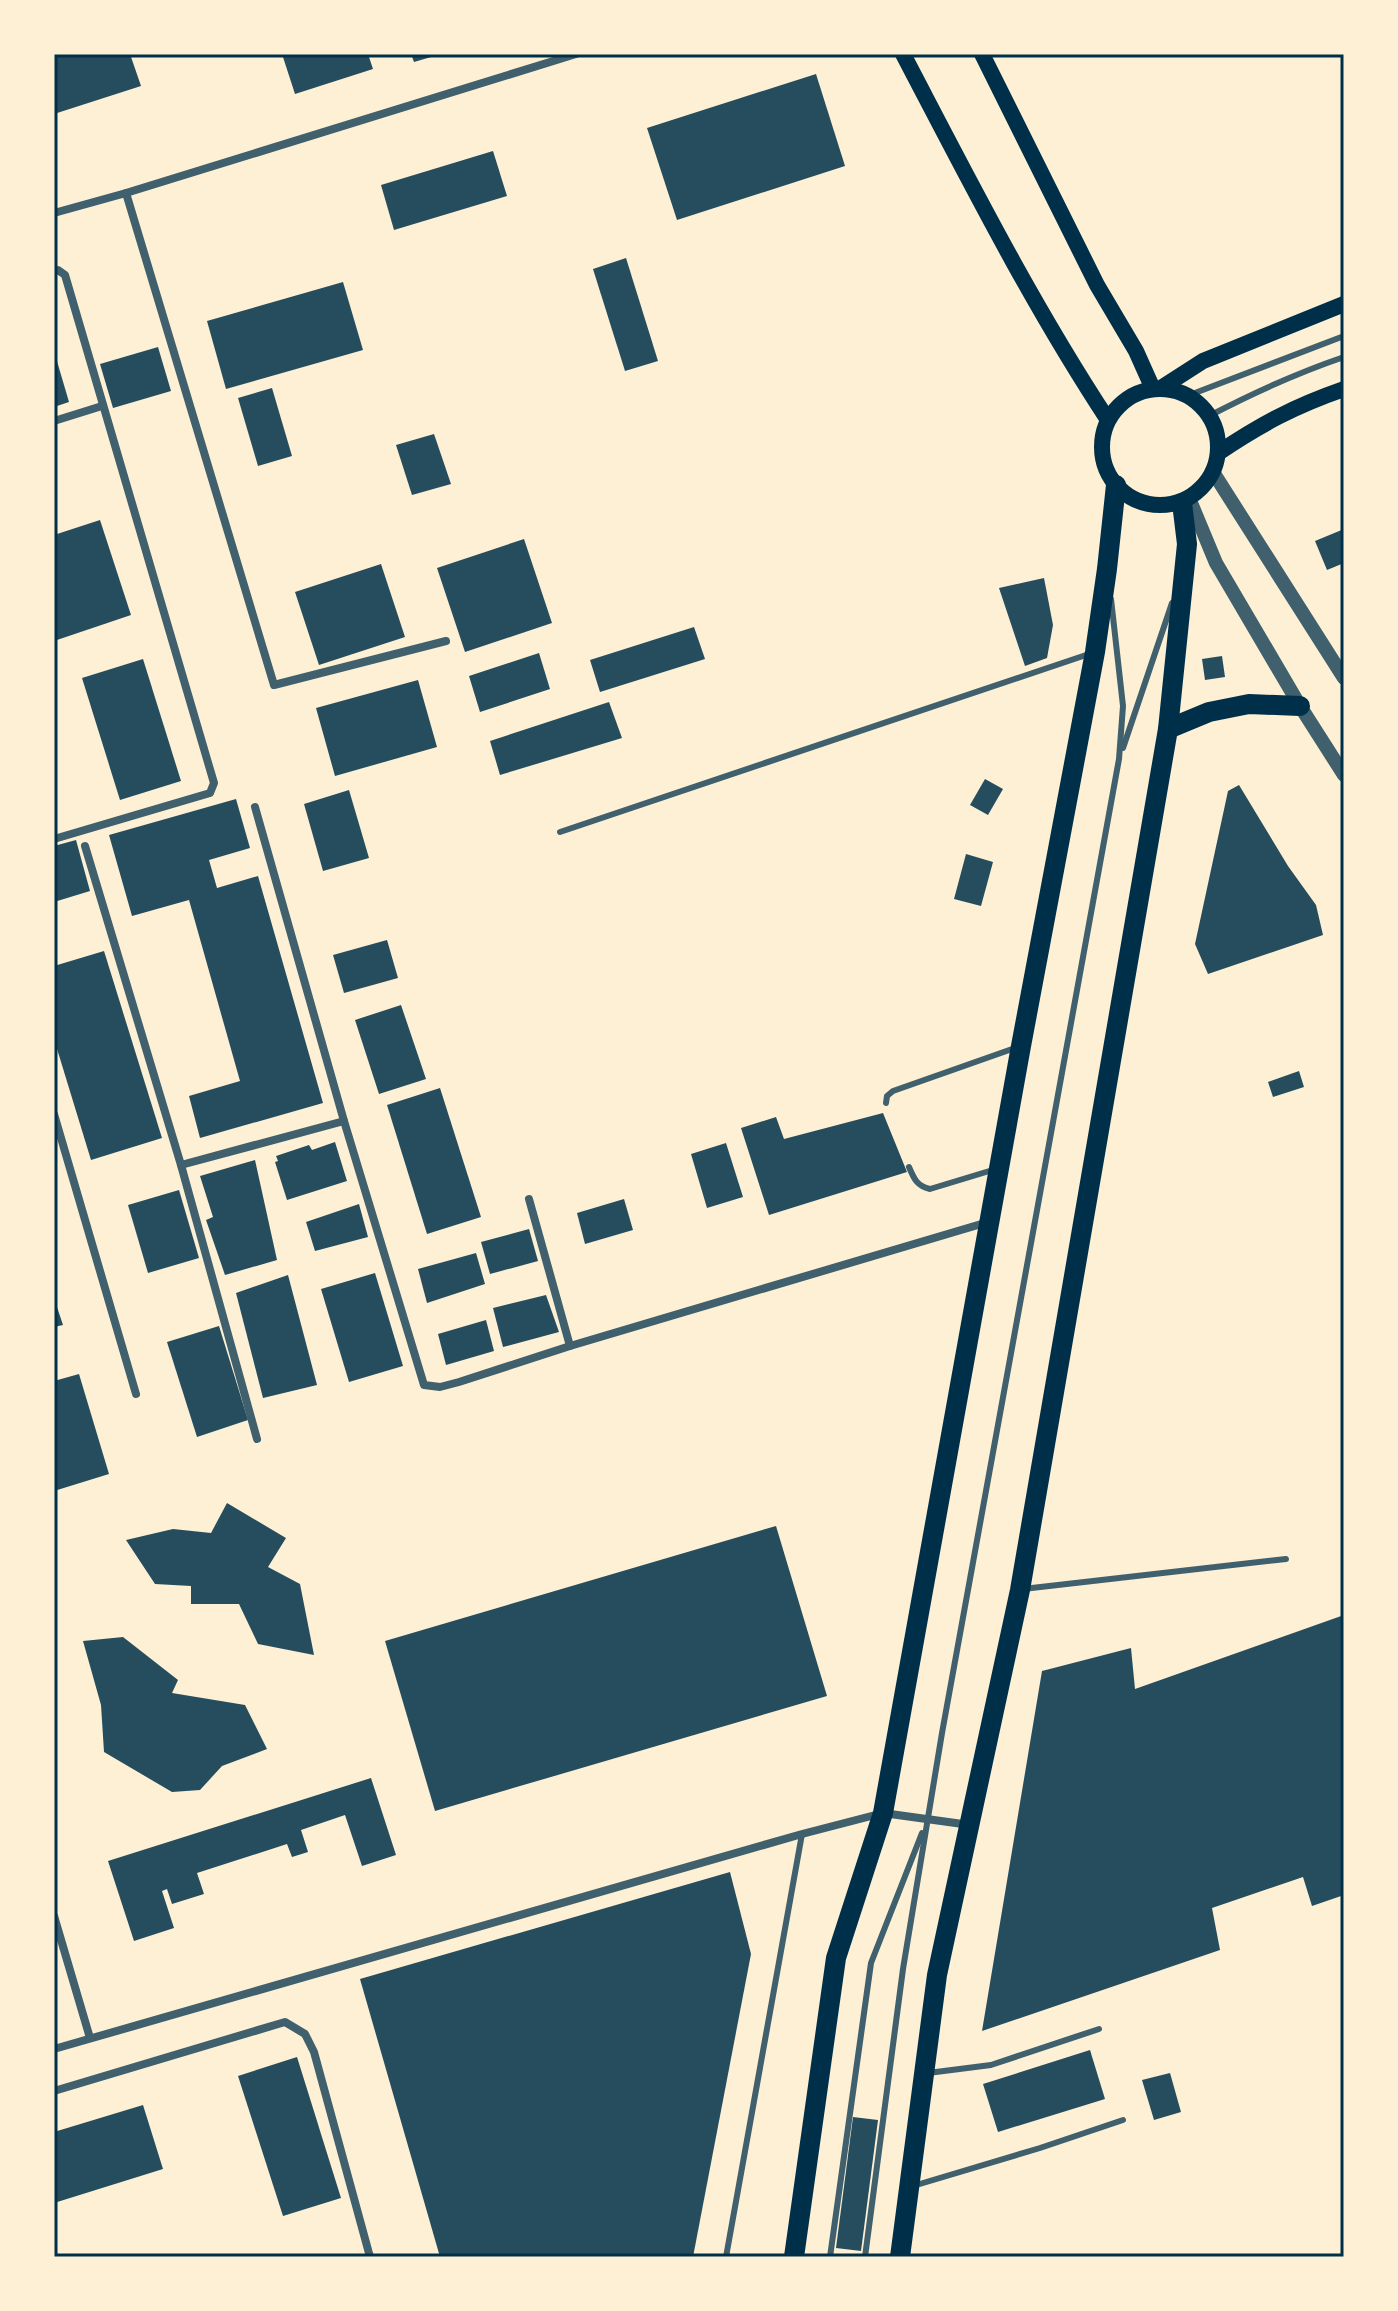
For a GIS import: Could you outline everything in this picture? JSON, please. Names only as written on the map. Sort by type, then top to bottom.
[{"type":"main road","points":[[903,54],[1030,293],[1108,420]]},
{"type":"main road","points":[[982,54],[1097,285],[1157,389]]},
{"type":"main road","points":[[1157,389],[1203,361],[1344,304]]},
{"type":"main road","points":[[1157,389],[1179,392],[1196,402],[1209,416],[1217,434],[1218,453],[1213,472],[1202,488],[1185,501],[1168,506],[1149,505],[1130,498],[1105,469],[1102,450],[1108,420],[1125,400],[1142,391],[1157,389]]},
{"type":"main road","points":[[1218,453],[1257,427],[1303,404],[1344,389]]},
{"type":"main road","points":[[794,2257],[836,1958],[883,1813],[1095,652],[1116,485]]},
{"type":"main road","points":[[900,2257],[937,1975],[1020,1590],[1168,729],[1187,544],[1185,501]]},
{"type":"main road","points":[[1168,729],[1209,712],[1249,704],[1300,706]]},
{"type":"street","points":[[54,213],[576,54]]},
{"type":"street","points":[[126,193],[274,685],[446,641]]},
{"type":"street","points":[[54,272],[58,270],[65,275],[214,783],[210,793],[54,839]]},
{"type":"street","points":[[54,421],[102,406]]},
{"type":"street","points":[[1213,472],[1344,678]]},
{"type":"street","points":[[1185,501],[1216,563],[1344,775]]},
{"type":"street","points":[[255,807],[344,1121],[424,1385],[440,1387],[989,1222]]},
{"type":"street","points":[[85,846],[181,1165],[257,1439]]},
{"type":"street","points":[[54,1114],[136,1394]]},
{"type":"street","points":[[181,1165],[344,1121]]},
{"type":"street","points":[[529,1199],[570,1346]]},
{"type":"street","points":[[54,2049],[883,1813],[971,1825]]},
{"type":"street","points":[[54,1916],[90,2038]]},
{"type":"street","points":[[54,2091],[285,2022],[305,2034],[314,2052],[370,2257]]},
{"type":"lane","points":[[1187,396],[1344,336]]},
{"type":"lane","points":[[1209,416],[1289,377],[1344,357]]},
{"type":"lane","points":[[1119,759],[1184,566]]},
{"type":"lane","points":[[865,2257],[903,1969],[928,1819],[1119,759],[1123,706],[1107,569]]},
{"type":"lane","points":[[560,832],[1095,652]]},
{"type":"lane","points":[[886,1103],[887,1096],[893,1091],[1021,1046]]},
{"type":"lane","points":[[909,1167],[916,1182],[930,1189],[999,1168]]},
{"type":"lane","points":[[1020,1590],[1286,1559]]},
{"type":"lane","points":[[830,2257],[871,1963],[928,1819]]},
{"type":"lane","points":[[726,2257],[802,1834]]},
{"type":"lane","points":[[924,2073],[991,2065],[1099,2029]]},
{"type":"lane","points":[[908,2187],[1123,2120]]},
{"type":"building","points":[[54,54],[130,54],[141,86],[54,114]]},
{"type":"building","points":[[282,54],[368,54],[373,69],[295,94]]},
{"type":"building","points":[[411,54],[438,54],[438,55],[414,62]]},
{"type":"building","points":[[816,74],[845,166],[677,220],[647,128]]},
{"type":"building","points":[[493,151],[507,196],[394,230],[381,185]]},
{"type":"building","points":[[626,258],[658,361],[625,371],[593,269]]},
{"type":"building","points":[[343,282],[363,350],[226,389],[207,321]]},
{"type":"building","points":[[158,347],[171,391],[113,408],[100,364]]},
{"type":"building","points":[[54,351],[69,402],[54,407]]},
{"type":"building","points":[[272,388],[292,456],[258,466],[238,398]]},
{"type":"building","points":[[434,434],[451,484],[412,495],[396,445]]},
{"type":"building","points":[[100,520],[131,615],[54,641],[54,535]]},
{"type":"building","points":[[1344,529],[1344,563],[1327,570],[1315,541]]},
{"type":"building","points":[[524,539],[552,623],[465,652],[437,568]]},
{"type":"building","points":[[381,564],[405,637],[319,665],[295,592]]},
{"type":"building","points":[[1044,578],[1053,625],[1047,658],[1025,666],[999,588]]},
{"type":"building","points":[[694,627],[705,659],[600,692],[590,660]]},
{"type":"building","points":[[539,653],[550,689],[480,712],[469,676]]},
{"type":"building","points":[[1222,656],[1225,677],[1205,680],[1202,659]]},
{"type":"building","points":[[143,659],[181,781],[120,800],[82,678]]},
{"type":"building","points":[[418,680],[437,747],[335,776],[316,708]]},
{"type":"building","points":[[609,702],[622,738],[500,775],[490,741]]},
{"type":"building","points":[[985,779],[1003,789],[988,815],[970,805]]},
{"type":"building","points":[[1239,785],[1288,866],[1316,905],[1323,935],[1208,974],[1195,944],[1228,791]]},
{"type":"building","points":[[349,790],[369,858],[323,871],[304,804]]},
{"type":"building","points":[[236,799],[250,848],[209,860],[217,888],[258,876],[323,1103],[200,1138],[189,1096],[240,1081],[189,900],[132,916],[109,835]]},
{"type":"building","points":[[76,840],[90,891],[54,902],[54,846]]},
{"type":"building","points":[[966,854],[993,862],[981,906],[954,899]]},
{"type":"building","points":[[387,940],[398,978],[344,993],[333,955]]},
{"type":"building","points":[[104,951],[162,1138],[91,1160],[54,1039],[54,966]]},
{"type":"building","points":[[401,1005],[426,1079],[379,1094],[355,1020]]},
{"type":"building","points":[[1299,1071],[1304,1087],[1273,1097],[1268,1082]]},
{"type":"building","points":[[440,1088],[481,1217],[427,1234],[387,1105]]},
{"type":"building","points":[[883,1113],[907,1172],[769,1215],[741,1128],[776,1117],[784,1139]]},
{"type":"building","points":[[335,1142],[347,1181],[287,1200],[275,1162],[278,1161],[276,1156],[309,1145],[312,1150]]},
{"type":"building","points":[[726,1143],[743,1197],[707,1208],[691,1154]]},
{"type":"building","points":[[255,1160],[277,1260],[225,1275],[206,1220],[213,1217],[200,1176]]},
{"type":"building","points":[[179,1190],[199,1258],[148,1273],[128,1205]]},
{"type":"building","points":[[624,1199],[633,1230],[585,1244],[577,1213]]},
{"type":"building","points":[[359,1204],[368,1237],[315,1251],[306,1222]]},
{"type":"building","points":[[529,1229],[538,1261],[490,1274],[481,1242]]},
{"type":"building","points":[[476,1253],[485,1284],[427,1303],[418,1269]]},
{"type":"building","points":[[375,1273],[403,1366],[349,1382],[321,1289]]},
{"type":"building","points":[[288,1275],[317,1385],[263,1398],[236,1293]]},
{"type":"building","points":[[546,1295],[559,1332],[503,1347],[493,1308]]},
{"type":"building","points":[[54,1298],[63,1325],[54,1327]]},
{"type":"building","points":[[486,1320],[494,1351],[446,1365],[438,1334]]},
{"type":"building","points":[[219,1326],[248,1420],[197,1437],[167,1342]]},
{"type":"building","points":[[79,1374],[109,1474],[54,1491],[54,1381]]},
{"type":"building","points":[[227,1503],[286,1538],[268,1567],[300,1584],[314,1655],[258,1644],[239,1604],[191,1604],[191,1586],[155,1584],[126,1540],[173,1529],[211,1533]]},
{"type":"building","points":[[776,1526],[827,1696],[435,1811],[385,1641]]},
{"type":"building","points":[[1344,1615],[1344,1895],[1312,1906],[1303,1877],[1212,1908],[1220,1950],[982,2031],[1042,1671],[1131,1648],[1135,1689]]},
{"type":"building","points":[[123,1637],[178,1680],[172,1693],[245,1705],[267,1749],[222,1766],[200,1790],[172,1792],[104,1752],[101,1705],[83,1641]]},
{"type":"building","points":[[371,1778],[396,1855],[362,1866],[345,1815],[301,1830],[308,1852],[292,1857],[287,1844],[197,1873],[204,1894],[172,1904],[167,1889],[162,1891],[174,1928],[134,1941],[108,1861]]},
{"type":"building","points":[[730,1872],[751,1954],[693,2257],[440,2257],[360,1979]]},
{"type":"building","points":[[1090,2050],[1105,2099],[998,2132],[983,2084]]},
{"type":"building","points":[[297,2057],[341,2198],[283,2216],[238,2076]]},
{"type":"building","points":[[1170,2073],[1181,2112],[1154,2120],[1142,2080]]},
{"type":"building","points":[[143,2105],[163,2169],[54,2203],[54,2132]]},
{"type":"building","points":[[853,2117],[878,2120],[861,2251],[836,2248]]}]
